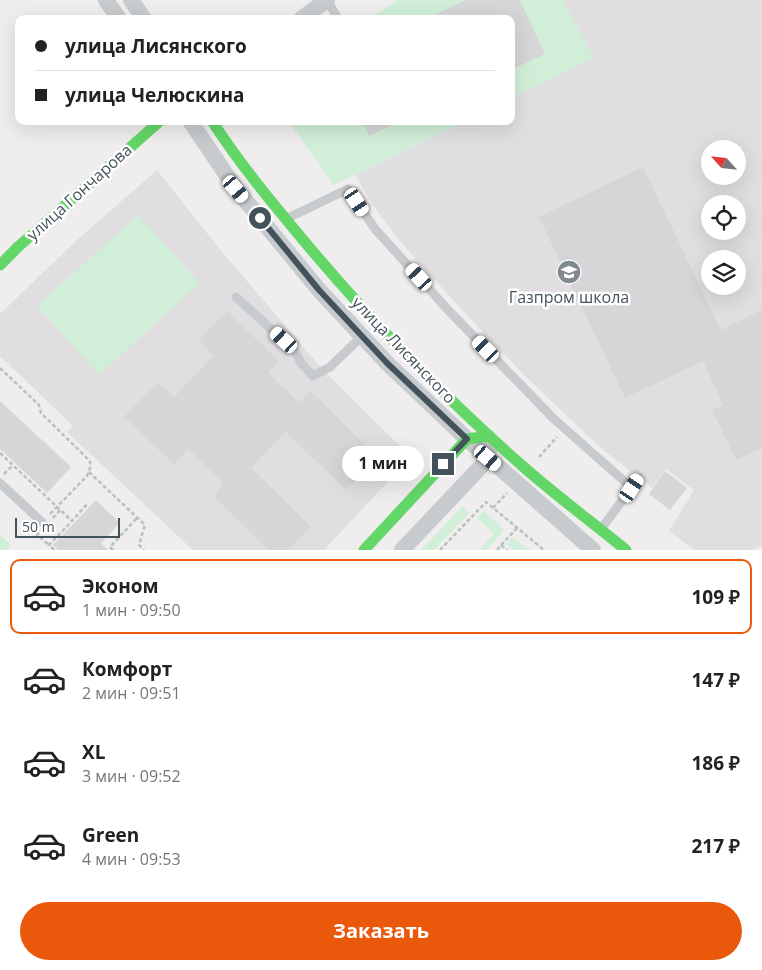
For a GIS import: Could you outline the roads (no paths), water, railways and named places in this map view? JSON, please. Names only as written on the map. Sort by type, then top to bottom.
[{"type":"street","points":[[106,0],[116,15]]},
{"type":"street","points":[[131,0],[141,15]]},
{"type":"street","points":[[306,15],[327,0]]},
{"type":"street","name":"улица Гончарова","points":[[0,265],[155,125]]},
{"type":"street","name":"улица Лисянского","points":[[193,125],[236,189],[319,290],[387,363],[467,439],[592,550]]},
{"type":"street","name":"улица Лисянского","points":[[215,125],[253,179],[286,220],[333,275],[448,398],[528,470],[626,550]]},
{"type":"street","points":[[364,550],[467,439],[490,436],[488,458],[402,550]]},
{"type":"lane","points":[[327,0],[336,15]]},
{"type":"lane","points":[[286,220],[348,189],[375,229],[450,312],[555,420],[632,488]]},
{"type":"lane","points":[[236,297],[296,351],[301,363],[313,376],[330,367],[362,336]]},
{"type":"lane","points":[[600,529],[639,478]]},
{"type":"lane","points":[[0,483],[42,522]]},
{"type":"place","name":"Газпром школа","points":[[569,272]]}]
